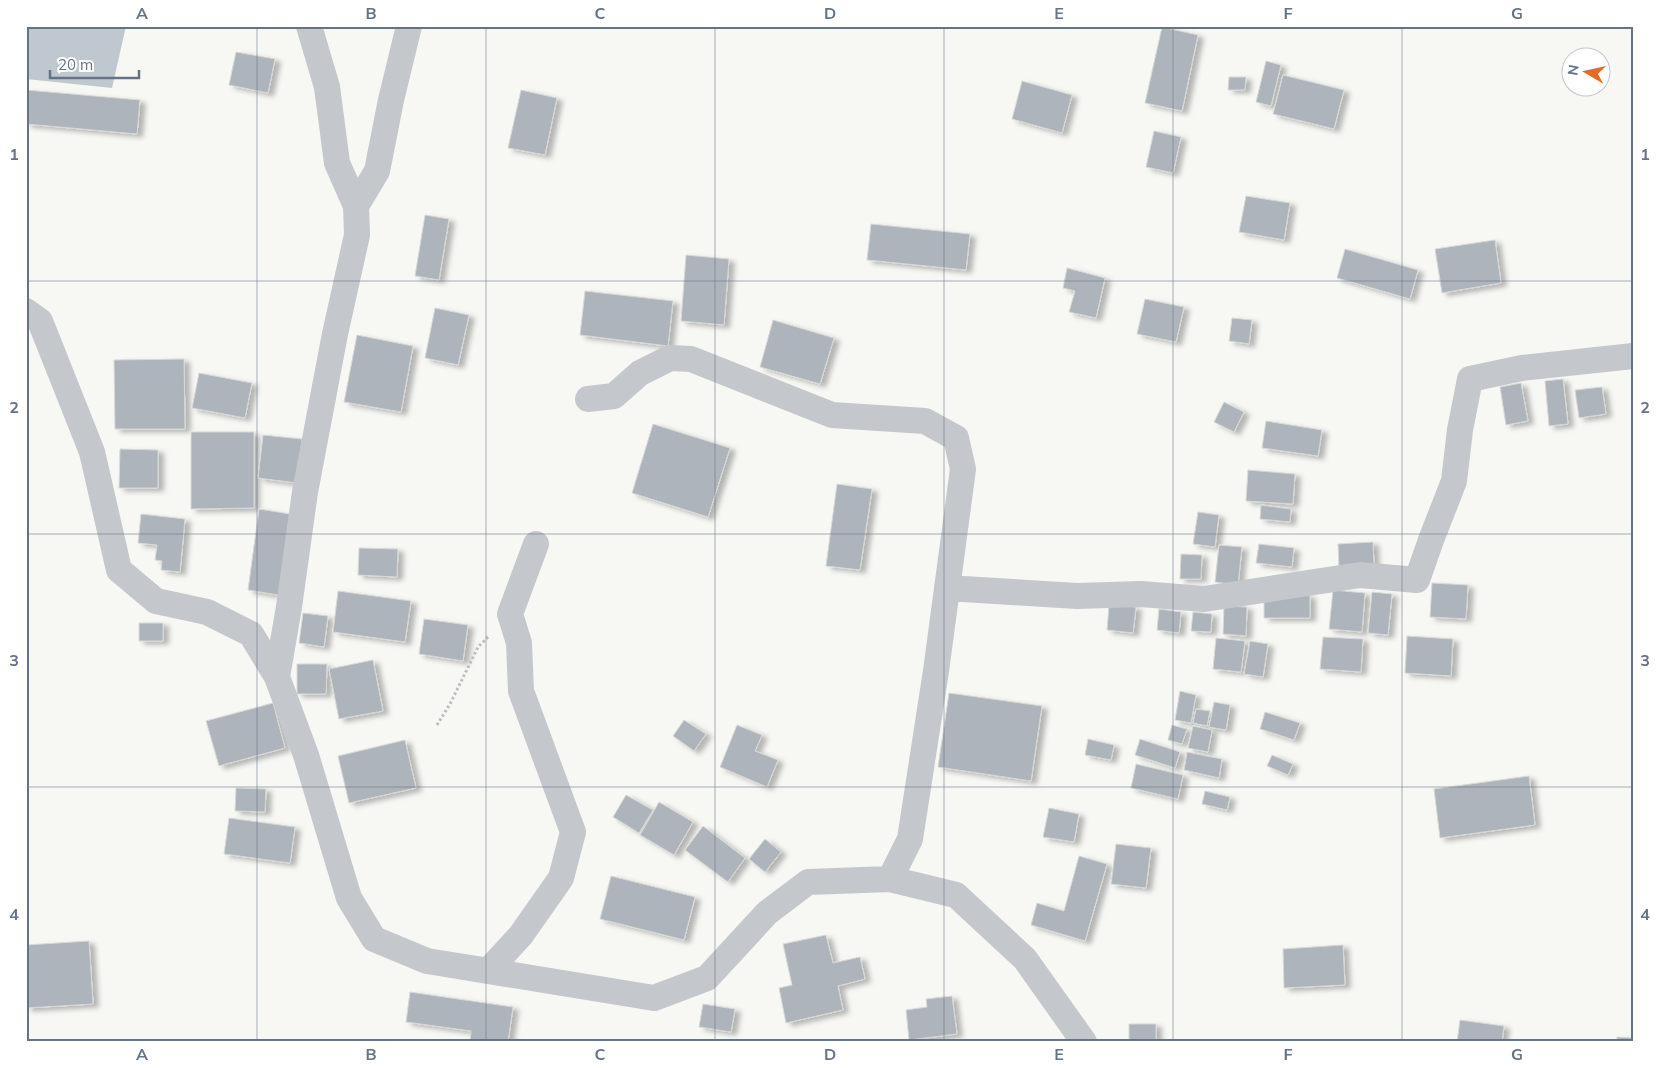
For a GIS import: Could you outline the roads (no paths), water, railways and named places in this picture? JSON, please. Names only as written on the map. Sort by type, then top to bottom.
[{"type":"street","points":[[278,677],[290,607],[305,492],[335,334],[357,235],[356,206],[337,163],[327,86],[309,26]]},
{"type":"street","points":[[356,206],[377,171],[391,100],[409,26]]},
{"type":"street","points":[[26,311],[40,321],[92,452],[119,570],[156,600],[207,612],[250,634],[278,677],[306,755],[349,898],[374,939],[427,961],[654,998],[708,978],[767,913],[808,882],[890,879],[956,895],[1025,959],[1084,1042]]},
{"type":"street","points":[[947,588],[1077,596],[1141,594],[1204,599],[1360,575],[1417,580],[1454,481],[1460,430],[1470,379],[1522,368],[1633,356]]},
{"type":"street","points":[[588,399],[614,396],[640,374],[670,358],[691,359],[832,415],[925,421],[956,438],[963,469],[910,839],[890,879]]},
{"type":"street","points":[[488,971],[521,935],[561,878],[573,832],[521,691],[519,643],[510,614],[536,544]]}]
